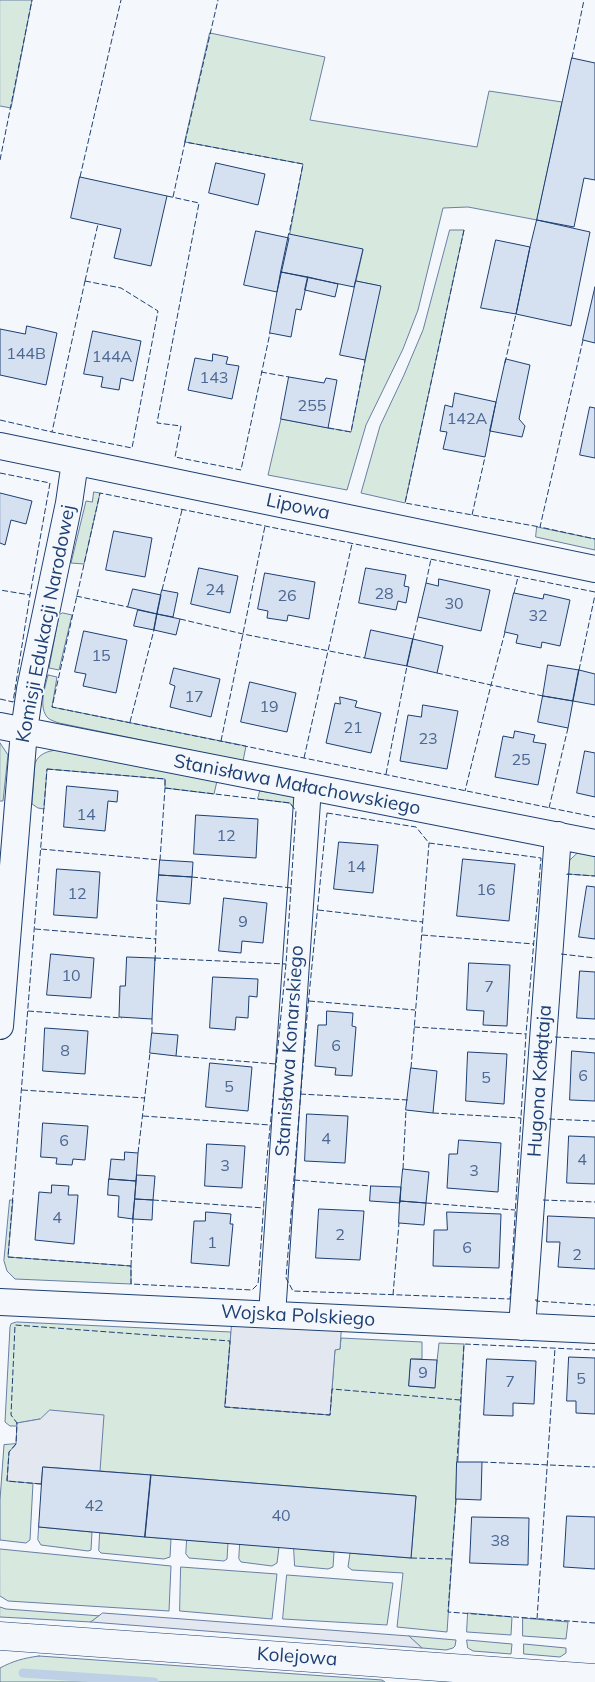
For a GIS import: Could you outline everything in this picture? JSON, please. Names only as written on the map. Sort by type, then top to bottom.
[{"type":"street","name":"Lipowa","points":[[0,446],[595,568]]},
{"type":"street","name":"Komisji Edukacji Narodowej","points":[[0,1026],[12,728],[30,689],[69,502],[75,462]]},
{"type":"street","name":"Stanisława Małachowskiego","points":[[12,728],[595,843]]},
{"type":"street","name":"Stanisława Konarskiego","points":[[272,1314],[308,787]]},
{"type":"street","name":"Hugona Kołłątaja","points":[[522,1327],[558,835]]},
{"type":"street","name":"Wojska Polskiego","points":[[0,1302],[595,1330]]},
{"type":"street","name":"Kolejowa","points":[[0,1636],[595,1678]]},
{"type":"shaded area","points":[[0,0],[32,0],[11,108],[0,106]]},
{"type":"shaded area","points":[[210,33],[325,57],[310,120],[477,147],[489,91],[562,102],[537,220],[468,207],[443,208],[418,310],[403,349],[366,425],[347,490],[268,475],[281,419],[351,432],[380,286],[356,281],[363,250],[289,238],[303,164],[185,142]]},
{"type":"shaded area","points":[[450,230],[464,230],[405,503],[361,493],[380,426],[423,330]]},
{"type":"shaded area","points":[[94,492],[100,493],[84,564],[71,563],[86,501],[92,502]]},
{"type":"shaded area","points":[[537,527],[595,539],[595,550],[536,537]]},
{"type":"shaded area","points":[[63,613],[72,615],[59,670],[49,668],[59,615]]},
{"type":"shaded area","points":[[48,675],[57,677],[52,707],[246,746],[243,761],[52,720],[48,718],[43,709],[44,691]]},
{"type":"shaded area","points":[[0,743],[8,755],[3,801],[0,801]]},
{"type":"shaded area","points":[[57,750],[217,781],[214,794],[165,788],[165,779],[47,769],[44,809],[38,808],[32,804],[35,763],[44,754]]},
{"type":"shaded area","points":[[260,791],[293,796],[297,800],[296,811],[290,803],[258,799]]},
{"type":"shaded area","points":[[580,851],[595,853],[595,876],[567,874],[567,863]]},
{"type":"shaded area","points":[[10,1200],[13,1200],[8,1257],[131,1266],[131,1284],[15,1279],[7,1271],[4,1261]]},
{"type":"shaded area","points":[[233,1312],[342,1319],[340,1349],[335,1350],[330,1415],[225,1407]]},
{"type":"shaded area","points":[[17,1322],[231,1332],[225,1407],[330,1415],[335,1349],[340,1349],[341,1338],[422,1342],[422,1359],[411,1359],[409,1386],[434,1388],[439,1343],[464,1344],[447,1632],[397,1627],[403,1573],[352,1570],[348,1567],[350,1553],[411,1558],[416,1496],[100,1471],[40,1419],[17,1423],[17,1426],[10,1426],[5,1422],[10,1327],[11,1324]]},
{"type":"shaded area","points":[[50,1410],[104,1415],[100,1471],[43,1467],[41,1484],[7,1481],[9,1452],[16,1444],[17,1423],[40,1419]]},
{"type":"shaded area","points":[[16,1444],[7,1480],[33,1483],[30,1540],[26,1543],[0,1540],[0,1500],[4,1445]]},
{"type":"shaded area","points":[[39,1527],[92,1532],[91,1550],[41,1545],[38,1540]]},
{"type":"shaded area","points":[[100,1533],[171,1539],[170,1557],[164,1559],[101,1553],[99,1551]]},
{"type":"shaded area","points":[[187,1540],[228,1543],[227,1559],[224,1561],[189,1558],[186,1554]]},
{"type":"shaded area","points":[[240,1544],[279,1547],[277,1563],[272,1566],[241,1562],[239,1559]]},
{"type":"shaded area","points":[[294,1548],[334,1552],[333,1567],[328,1569],[295,1566]]},
{"type":"shaded area","points":[[0,1549],[171,1566],[169,1611],[8,1601],[0,1596]]},
{"type":"shaded area","points":[[181,1567],[277,1574],[272,1619],[180,1611]]},
{"type":"shaded area","points":[[287,1575],[393,1583],[387,1625],[283,1619]]},
{"type":"shaded area","points":[[0,1607],[101,1616],[91,1622],[0,1617]]},
{"type":"shaded area","points":[[103,1613],[409,1636],[422,1648],[91,1622]]},
{"type":"shaded area","points":[[468,1613],[512,1617],[511,1635],[467,1632]]},
{"type":"shaded area","points":[[523,1618],[568,1622],[566,1639],[523,1636]]},
{"type":"shaded area","points":[[409,1636],[456,1640],[453,1648],[446,1650],[422,1648]]},
{"type":"shaded area","points":[[467,1640],[512,1644],[511,1654],[473,1651],[468,1648]]},
{"type":"shaded area","points":[[524,1644],[566,1648],[566,1653],[560,1657],[524,1654]]},
{"type":"shaded area","points":[[39,1656],[382,1680],[385,1682],[0,1682],[0,1668],[9,1663]]},
{"type":"building","points":[[572,58],[595,63],[595,180],[584,178],[574,227],[537,220]]},
{"type":"building","points":[[216,163],[265,174],[258,205],[209,193]]},
{"type":"building","points":[[80,177],[167,196],[151,266],[114,258],[121,229],[71,218]]},
{"type":"building","points":[[537,220],[590,232],[571,326],[516,314]]},
{"type":"building","points":[[256,231],[289,238],[277,292],[244,285]]},
{"type":"building","points":[[289,234],[363,249],[354,287],[281,272]]},
{"type":"building","points":[[496,240],[530,247],[516,314],[481,308]]},
{"type":"building","points":[[281,272],[308,277],[301,310],[296,309],[291,337],[270,333]]},
{"type":"building","points":[[308,277],[338,284],[335,297],[305,290]]},
{"type":"building","points":[[356,281],[381,286],[365,360],[340,355]]},
{"type":"building","points":[[595,287],[595,343],[583,340]]},
{"type":"building","points":[[27,326],[57,333],[46,385],[0,375],[0,329],[25,334]]},
{"type":"building","points":[[93,331],[141,341],[133,381],[121,378],[119,390],[101,387],[103,377],[84,374]]},
{"type":"building","points":[[213,354],[228,357],[226,364],[239,366],[232,399],[188,390],[195,358],[212,361]]},
{"type":"building","points":[[506,359],[530,365],[519,419],[525,426],[522,437],[490,431]]},
{"type":"building","points":[[289,377],[324,383],[326,378],[337,380],[328,428],[281,419]]},
{"type":"building","points":[[455,393],[496,402],[485,457],[443,449],[447,432],[440,431],[445,405],[452,407]]},
{"type":"building","points":[[590,407],[595,408],[595,458],[580,455]]},
{"type":"building","points":[[0,493],[32,501],[26,524],[11,520],[5,545],[0,543]]},
{"type":"building","points":[[114,531],[152,538],[145,577],[106,570]]},
{"type":"building","points":[[199,568],[238,576],[230,613],[191,604]]},
{"type":"building","points":[[366,568],[406,575],[404,586],[409,587],[406,603],[398,601],[396,610],[359,603]]},
{"type":"building","points":[[265,573],[315,582],[309,619],[288,615],[287,621],[267,618],[268,611],[258,609]]},
{"type":"building","points":[[439,579],[490,590],[481,631],[418,617],[426,583],[438,586]]},
{"type":"building","points":[[133,589],[161,595],[157,614],[128,607]]},
{"type":"building","points":[[162,590],[178,593],[173,617],[157,614]]},
{"type":"building","points":[[514,593],[543,599],[544,594],[570,600],[560,646],[542,642],[541,648],[516,643],[518,635],[505,632]]},
{"type":"building","points":[[138,610],[157,614],[154,630],[134,626]]},
{"type":"building","points":[[157,614],[180,619],[176,635],[154,630]]},
{"type":"building","points":[[371,630],[413,639],[407,666],[365,658]]},
{"type":"building","points":[[84,631],[127,640],[116,693],[83,686],[86,674],[75,672]]},
{"type":"building","points":[[413,639],[443,646],[437,673],[407,666]]},
{"type":"building","points":[[548,665],[579,670],[573,701],[543,696]]},
{"type":"building","points":[[174,668],[220,679],[211,717],[170,707],[175,686],[170,684]]},
{"type":"building","points":[[579,670],[595,674],[595,705],[573,701]]},
{"type":"building","points":[[250,682],[296,693],[287,732],[241,722]]},
{"type":"building","points":[[543,696],[573,701],[568,728],[538,722]]},
{"type":"building","points":[[340,697],[357,701],[355,707],[381,713],[371,753],[326,743],[335,703],[340,704]]},
{"type":"building","points":[[423,705],[458,711],[447,769],[400,761],[408,715],[421,717]]},
{"type":"building","points":[[515,731],[535,735],[533,742],[546,744],[538,785],[495,777],[503,736],[513,738]]},
{"type":"building","points":[[585,751],[595,753],[595,797],[577,793]]},
{"type":"building","points":[[67,786],[118,791],[117,802],[108,801],[105,831],[64,827]]},
{"type":"building","points":[[196,815],[258,819],[256,858],[194,854]]},
{"type":"building","points":[[339,842],[378,845],[373,893],[334,889]]},
{"type":"building","points":[[463,859],[515,864],[509,921],[457,916]]},
{"type":"building","points":[[160,860],[193,862],[192,877],[159,875]]},
{"type":"building","points":[[57,869],[100,872],[97,918],[54,915]]},
{"type":"building","points":[[159,875],[192,877],[190,904],[157,901]]},
{"type":"building","points":[[587,886],[595,887],[595,939],[579,937]]},
{"type":"building","points":[[224,898],[267,903],[263,943],[242,941],[241,953],[219,951]]},
{"type":"building","points":[[51,954],[94,958],[91,998],[47,995]]},
{"type":"building","points":[[127,957],[155,958],[152,1019],[119,1017],[120,986],[125,986]]},
{"type":"building","points":[[469,963],[510,965],[507,1026],[483,1025],[484,1011],[467,1010]]},
{"type":"building","points":[[580,971],[595,972],[595,1019],[577,1018]]},
{"type":"building","points":[[213,977],[258,979],[257,997],[249,996],[248,1018],[236,1017],[235,1030],[210,1028]]},
{"type":"building","points":[[327,1011],[353,1013],[352,1026],[356,1027],[352,1076],[335,1075],[336,1068],[315,1066],[318,1025],[326,1025]]},
{"type":"building","points":[[45,1028],[88,1031],[85,1074],[43,1071]]},
{"type":"building","points":[[152,1033],[178,1035],[176,1056],[150,1053]]},
{"type":"building","points":[[572,1051],[595,1053],[595,1101],[570,1100]]},
{"type":"building","points":[[468,1052],[507,1054],[504,1104],[466,1101]]},
{"type":"building","points":[[210,1063],[252,1067],[248,1111],[206,1107]]},
{"type":"building","points":[[411,1068],[437,1071],[433,1113],[406,1110]]},
{"type":"building","points":[[307,1114],[348,1116],[345,1163],[305,1161]]},
{"type":"building","points":[[43,1123],[88,1126],[85,1160],[73,1159],[72,1165],[56,1164],[57,1158],[41,1157]]},
{"type":"building","points":[[569,1136],[595,1137],[595,1184],[567,1183]]},
{"type":"building","points":[[459,1140],[501,1143],[498,1192],[447,1188],[449,1154],[457,1154]]},
{"type":"building","points":[[207,1144],[245,1146],[242,1188],[205,1186]]},
{"type":"building","points":[[125,1152],[138,1153],[136,1181],[109,1179],[111,1159],[124,1160]]},
{"type":"building","points":[[403,1169],[429,1172],[426,1203],[400,1201]]},
{"type":"building","points":[[137,1175],[155,1176],[153,1200],[135,1199]]},
{"type":"building","points":[[109,1179],[136,1181],[133,1219],[118,1217],[119,1196],[108,1195]]},
{"type":"building","points":[[52,1185],[69,1186],[68,1195],[78,1195],[74,1244],[35,1240],[39,1192],[51,1193]]},
{"type":"building","points":[[371,1186],[401,1187],[400,1203],[370,1201]]},
{"type":"building","points":[[135,1199],[153,1200],[152,1220],[133,1219]]},
{"type":"building","points":[[400,1201],[426,1203],[424,1225],[399,1223]]},
{"type":"building","points":[[319,1209],[364,1211],[360,1260],[316,1258]]},
{"type":"building","points":[[206,1212],[231,1214],[230,1224],[233,1224],[229,1266],[191,1263],[194,1221],[205,1221]]},
{"type":"building","points":[[447,1212],[501,1214],[499,1268],[433,1266],[434,1230],[447,1230]]},
{"type":"building","points":[[548,1216],[595,1218],[595,1269],[558,1267],[560,1242],[547,1242]]},
{"type":"building","points":[[569,1357],[595,1358],[595,1414],[576,1413],[576,1401],[567,1401]]},
{"type":"building","points":[[411,1359],[437,1360],[435,1388],[409,1386]]},
{"type":"building","points":[[487,1359],[536,1361],[534,1404],[513,1403],[513,1416],[484,1415]]},
{"type":"building","points":[[457,1462],[482,1462],[481,1500],[456,1499]]},
{"type":"building","points":[[43,1467],[151,1475],[145,1537],[39,1527]]},
{"type":"building","points":[[151,1475],[416,1496],[411,1558],[145,1537]]},
{"type":"building","points":[[567,1516],[595,1517],[595,1569],[564,1567]]},
{"type":"building","points":[[472,1517],[529,1518],[528,1565],[470,1563]]},
{"type":"waterway","points":[[23,1673],[154,1682]]},
{"type":"fence","points":[[0,160],[32,0]]},
{"type":"fence","points":[[80,177],[121,0]]},
{"type":"fence","points":[[185,142],[218,0]]},
{"type":"fence","points":[[572,58],[584,0]]},
{"type":"fence","points":[[173,197],[185,142],[303,164],[289,234]]},
{"type":"fence","points":[[167,196],[199,203],[157,423],[181,426],[175,457],[241,470],[270,333]]},
{"type":"fence","points":[[85,281],[98,224]]},
{"type":"fence","points":[[464,230],[405,503],[540,527]]},
{"type":"fence","points":[[85,281],[121,288],[158,311],[132,448],[52,432],[85,281]]},
{"type":"fence","points":[[505,363],[516,314]]},
{"type":"fence","points":[[583,340],[540,527],[595,539]]},
{"type":"fence","points":[[328,428],[351,432],[365,360]]},
{"type":"fence","points":[[261,372],[289,377]]},
{"type":"fence","points":[[0,420],[52,432]]},
{"type":"fence","points":[[472,515],[485,457]]},
{"type":"fence","points":[[0,473],[50,483],[30,595],[0,590]]},
{"type":"fence","points":[[595,592],[100,493],[52,707],[595,817]]},
{"type":"fence","points":[[162,590],[182,510]]},
{"type":"fence","points":[[221,741],[265,526]]},
{"type":"fence","points":[[304,758],[352,544]]},
{"type":"fence","points":[[426,583],[431,559]]},
{"type":"fence","points":[[514,593],[518,577]]},
{"type":"fence","points":[[0,699],[13,702],[30,595]]},
{"type":"fence","points":[[579,670],[595,595]]},
{"type":"fence","points":[[76,596],[128,607]]},
{"type":"fence","points":[[413,639],[418,617]]},
{"type":"fence","points":[[180,619],[243,634],[365,658]]},
{"type":"fence","points":[[130,722],[154,630]]},
{"type":"fence","points":[[505,632],[491,685],[543,696]]},
{"type":"fence","points":[[386,774],[407,666]]},
{"type":"fence","points":[[437,673],[491,685],[465,791]]},
{"type":"fence","points":[[549,808],[568,728]]},
{"type":"fence","points":[[47,769],[165,779],[165,788],[290,803],[296,811],[286,964],[267,1158],[258,1284],[252,1290],[131,1284],[131,1266],[8,1257],[47,769]]},
{"type":"fence","points":[[41,849],[160,860],[165,788]]},
{"type":"fence","points":[[327,813],[416,827],[429,843],[541,858],[526,1034],[510,1299],[293,1291],[286,1278],[307,1016],[327,813]]},
{"type":"fence","points":[[411,1068],[429,843]]},
{"type":"fence","points":[[567,875],[595,876]]},
{"type":"fence","points":[[192,877],[292,888]]},
{"type":"fence","points":[[155,961],[157,901]]},
{"type":"fence","points":[[318,910],[423,922]]},
{"type":"fence","points":[[35,929],[156,939]]},
{"type":"fence","points":[[422,935],[534,944]]},
{"type":"fence","points":[[561,954],[595,958]]},
{"type":"fence","points":[[155,958],[286,964]]},
{"type":"fence","points":[[309,1001],[415,1010]]},
{"type":"fence","points":[[28,1011],[122,1018]]},
{"type":"fence","points":[[152,1016],[152,1033]]},
{"type":"fence","points":[[414,1027],[526,1034]]},
{"type":"fence","points":[[555,1037],[595,1039]]},
{"type":"fence","points":[[138,1153],[150,1053]]},
{"type":"fence","points":[[176,1056],[276,1064]]},
{"type":"fence","points":[[22,1090],[145,1098]]},
{"type":"fence","points":[[300,1094],[408,1100]]},
{"type":"fence","points":[[403,1169],[406,1110]]},
{"type":"fence","points":[[433,1113],[521,1118]]},
{"type":"fence","points":[[143,1116],[270,1125]]},
{"type":"fence","points":[[549,1119],[595,1121]]},
{"type":"fence","points":[[294,1180],[371,1186]]},
{"type":"fence","points":[[153,1200],[264,1208]]},
{"type":"fence","points":[[543,1200],[595,1202]]},
{"type":"fence","points":[[426,1203],[515,1210]]},
{"type":"fence","points":[[131,1266],[133,1219]]},
{"type":"fence","points":[[393,1295],[399,1223]]},
{"type":"fence","points":[[536,1299],[536,1301],[595,1305]]},
{"type":"fence","points":[[41,1484],[7,1481],[9,1452],[16,1444],[17,1423],[11,1415],[15,1325],[230,1341],[225,1407],[330,1415],[332,1389],[460,1400]]},
{"type":"fence","points":[[457,1462],[464,1344],[595,1350]]},
{"type":"fence","points":[[537,1619],[555,1348]]},
{"type":"fence","points":[[482,1462],[595,1467]]},
{"type":"fence","points":[[456,1499],[448,1612],[595,1623]]},
{"type":"fence","points":[[411,1558],[452,1559]]}]
